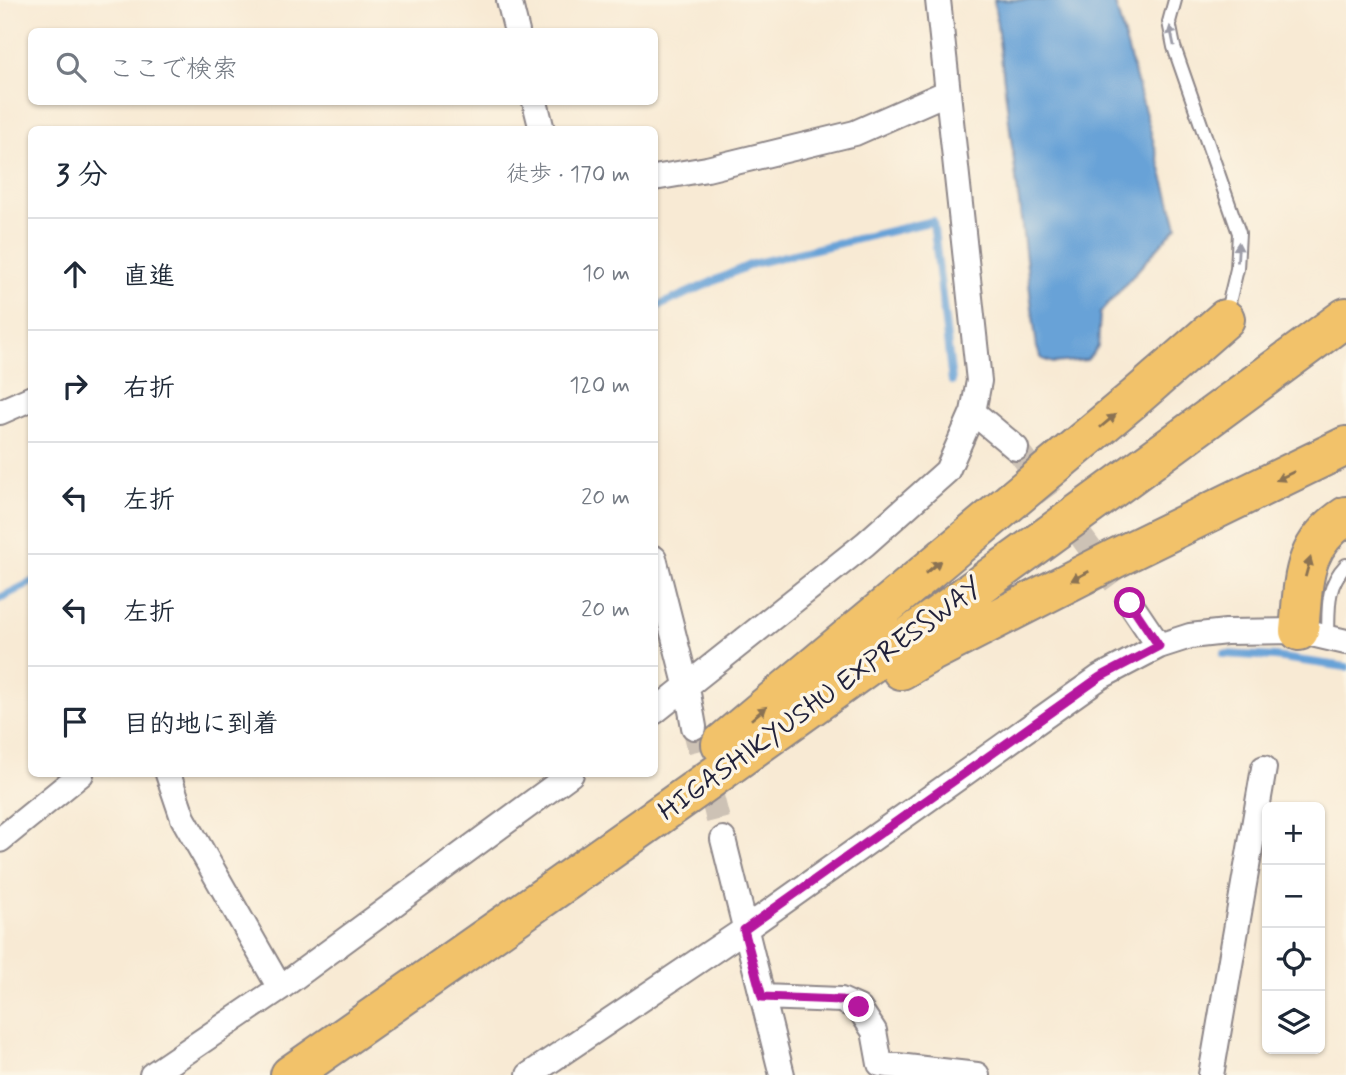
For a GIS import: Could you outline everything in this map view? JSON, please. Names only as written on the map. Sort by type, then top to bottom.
[{"type":"highway","name":"HIGASHIKYUSHU EXPRESSWAY","points":[[290,1075],[500,930],[919,631],[1346,317]]},
{"type":"highway","points":[[500,930],[1137,396],[1225,319]]},
{"type":"highway","points":[[335,1044],[500,952],[796,736],[930,653],[1116,558],[1346,446]]},
{"type":"highway","points":[[1324,637],[1304,580],[1316,543],[1329,527],[1346,516]]},
{"type":"street","points":[[509,0],[516,28]]},
{"type":"street","points":[[658,709],[865,544],[947,471],[973,412],[978,381],[938,0]]},
{"type":"street","points":[[658,177],[707,169],[855,133],[948,92]]},
{"type":"street","points":[[536,105],[541,126]]},
{"type":"street","points":[[0,412],[28,399]]},
{"type":"street","points":[[973,412],[1016,447]]},
{"type":"street","points":[[658,574],[695,727]]},
{"type":"street","points":[[1130,603],[1159,646]]},
{"type":"street","points":[[529,1075],[744,930],[1100,677],[1159,646],[1190,636],[1226,632],[1324,637]]},
{"type":"street","points":[[1211,1075],[1264,768]]},
{"type":"street","points":[[0,841],[77,777]]},
{"type":"street","points":[[168,777],[183,818],[280,988]]},
{"type":"street","points":[[152,1075],[280,988],[567,777]]},
{"type":"street","points":[[723,839],[782,1075]]},
{"type":"street","points":[[762,997],[841,1000],[859,1007],[874,1031],[880,1064],[978,1075]]},
{"type":"lane","points":[[1175,0],[1169,22],[1174,47],[1239,233],[1237,269],[1225,319]]},
{"type":"lane","points":[[1324,637],[1334,579],[1346,565]]},
{"type":"water","points":[[994,0],[1114,0],[1177,226],[1100,313],[1098,347],[1087,360],[1053,363],[1042,359],[1037,348]]},
{"type":"waterway","points":[[658,306],[752,264],[933,221],[952,381]]},
{"type":"waterway","points":[[0,598],[28,584]]},
{"type":"waterway","points":[[1224,654],[1275,657],[1346,667]]},
{"type":"tunnel","points":[[1016,448],[1130,603]]},
{"type":"tunnel","points":[[694,727],[723,839]]},
{"type":"route","points":[[859,1007],[841,1000],[762,997],[744,930],[1100,677],[1159,646],[1130,603]]}]
